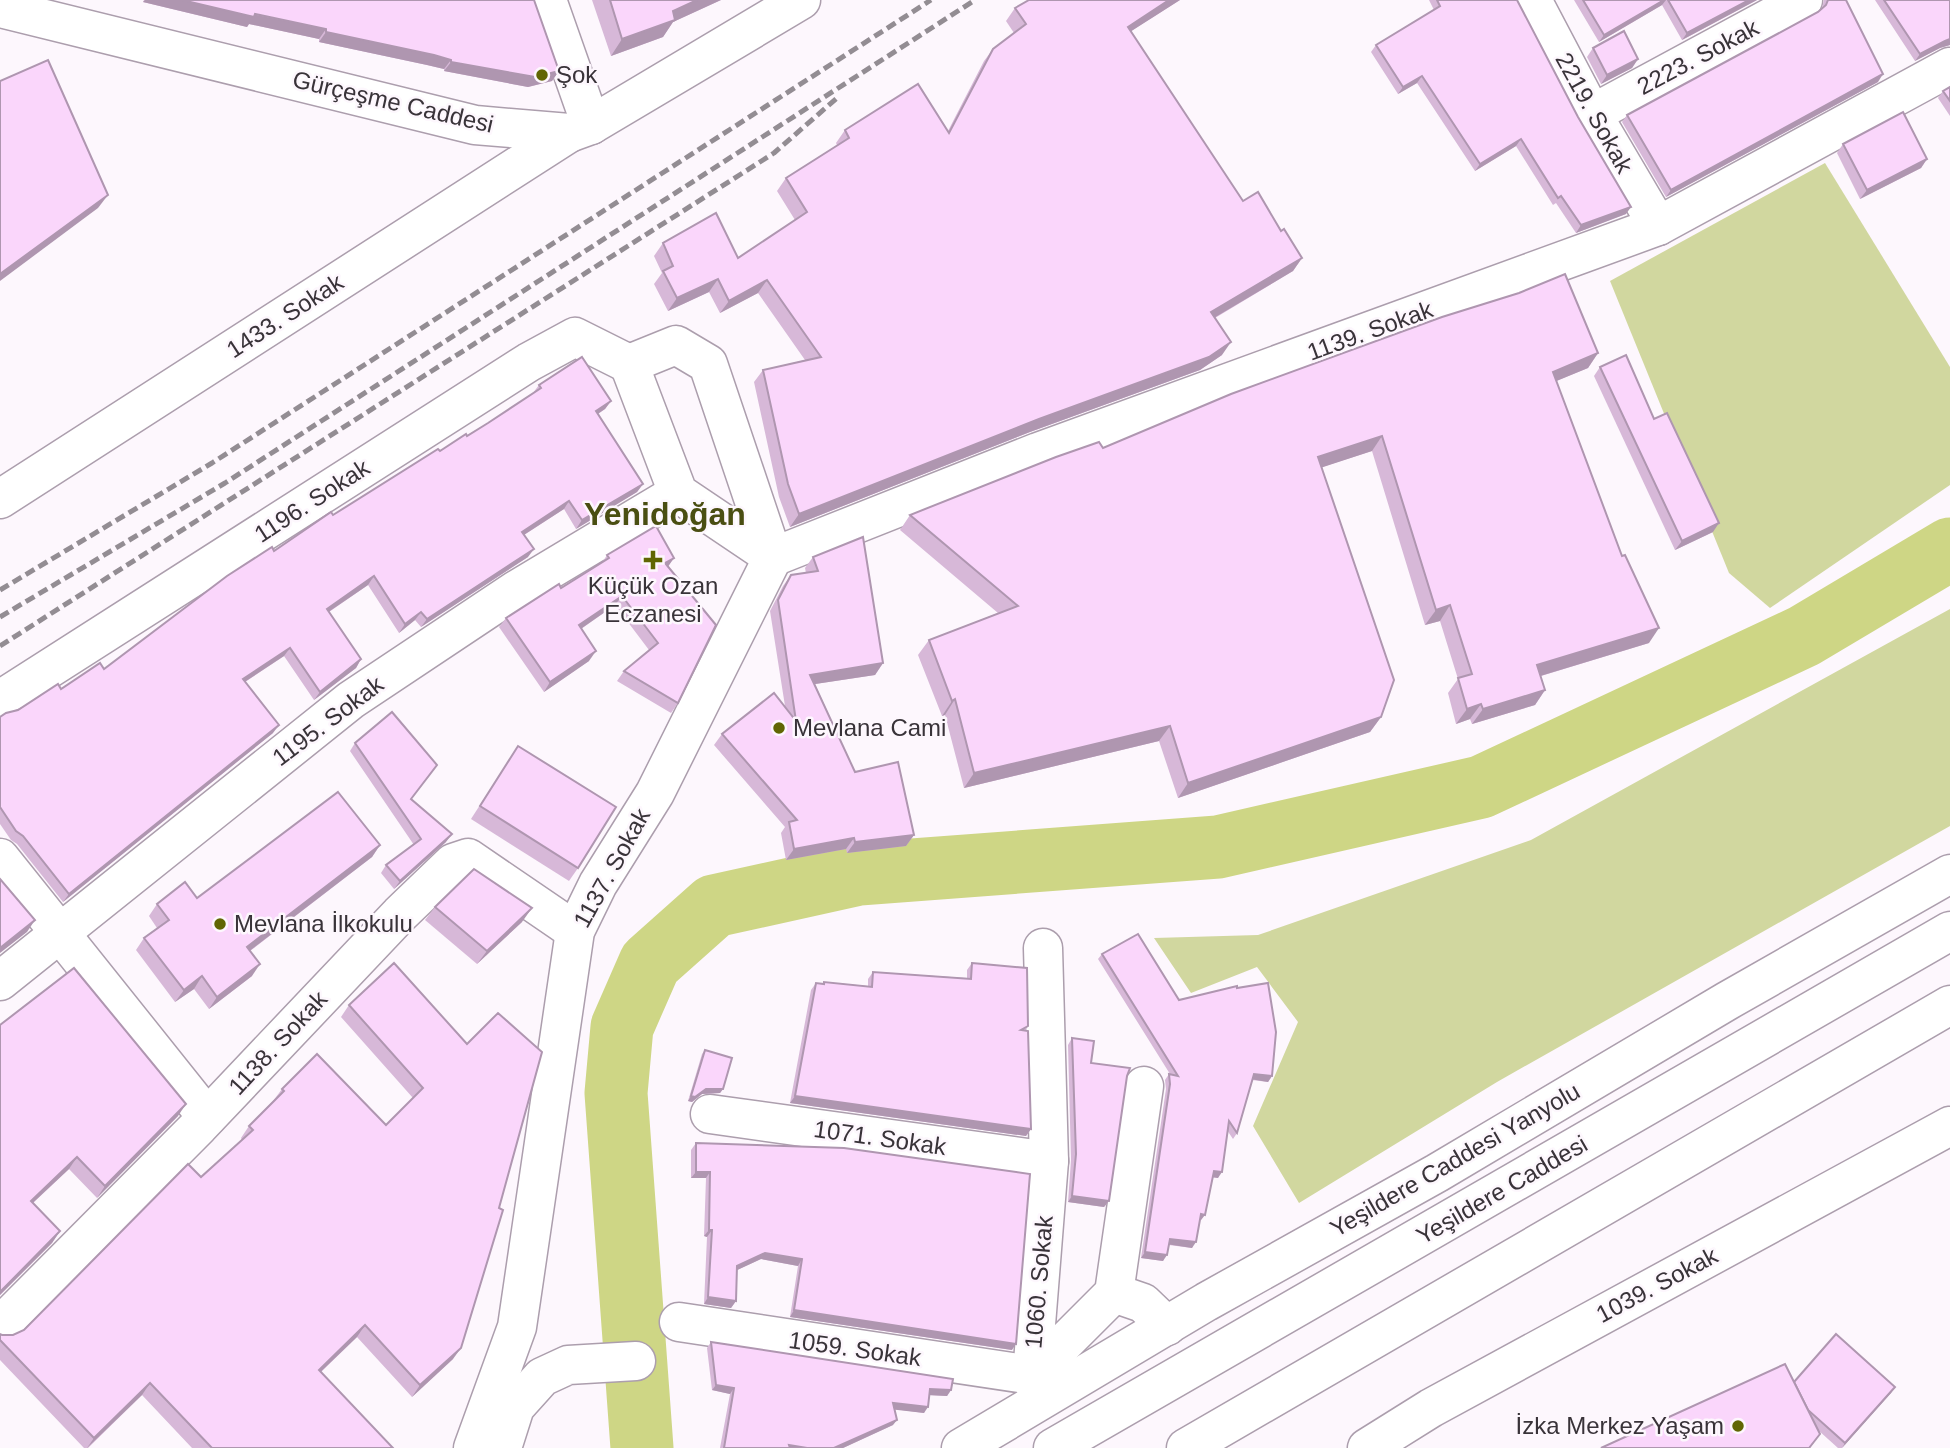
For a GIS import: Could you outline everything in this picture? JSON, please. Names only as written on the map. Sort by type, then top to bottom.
[{"type":"main road","points":[[547,0],[580,129],[801,0]]},
{"type":"main road","name":"2223. Sokak","points":[[1592,114],[1803,0]]},
{"type":"main road","name":"2219. Sokak","points":[[1541,3],[1592,114],[1658,226]]},
{"type":"main road","name":"Gürçeşme Caddesi","points":[[0,8],[475,125],[580,129]]},
{"type":"main road","name":"1139. Sokak","points":[[773,557],[1038,452],[1658,226],[1950,67]]},
{"type":"main road","name":"1433. Sokak","points":[[0,499],[580,129]]},
{"type":"main road","name":"1196. Sokak","points":[[0,700],[529,362],[575,337],[629,365]]},
{"type":"main road","points":[[676,345],[708,364],[773,557],[678,493],[629,365],[676,345]]},
{"type":"main road","name":"1195. Sokak","points":[[0,981],[351,700],[516,590],[678,493]]},
{"type":"main road","name":"1137. Sokak","points":[[473,1448],[517,1327],[575,931],[598,884],[655,793],[773,557]]},
{"type":"main road","points":[[0,858],[207,1117]]},
{"type":"main road","name":"1138. Sokak","points":[[0,1326],[207,1117],[400,914],[453,863],[468,858],[575,931]]},
{"type":"main road","name":"Yeşildere Caddesi Yanyolu","points":[[961,1448],[1167,1326],[1437,1174],[1727,1001],[1950,874]]},
{"type":"main road","name":"Yeşildere Caddesi","points":[[1053,1448],[1950,931]]},
{"type":"main road","name":"1060. Sokak","points":[[1031,1375],[1049,1161],[1043,948]]},
{"type":"main road","points":[[1186,1448],[1950,1005]]},
{"type":"main road","points":[[1144,1086],[1114,1293],[1143,1303],[1167,1326]]},
{"type":"main road","name":"1071. Sokak","points":[[710,1114],[1049,1161]]},
{"type":"main road","name":"1039. Sokak","points":[[1367,1448],[1431,1408],[1950,1126]]},
{"type":"main road","name":"1060. Sokak","points":[[1031,1375],[1114,1293]]},
{"type":"main road","name":"1059. Sokak","points":[[679,1322],[1031,1375]]},
{"type":"main road","points":[[502,1448],[515,1407],[542,1377],[568,1366],[636,1361]]},
{"type":"green space","points":[[1825,163],[1950,367],[1950,485],[1770,608],[1729,573],[1610,281]]},
{"type":"green space","points":[[1950,609],[1950,826],[1497,1082],[1299,1203],[1253,1126],[1298,1022],[1257,967],[1191,993],[1154,938],[1258,935],[1531,840]]},
{"type":"building","points":[[182,0],[534,0],[559,71],[535,77],[451,62],[434,55],[326,32],[326,29],[255,14],[254,17]]},
{"type":"building","points":[[610,0],[697,0],[673,11],[675,20],[622,39]]},
{"type":"building","points":[[1029,0],[1169,0],[1128,27],[1243,201],[1258,192],[1281,231],[1284,229],[1302,258],[1211,312],[1231,342],[1209,357],[1039,419],[799,514],[788,484],[763,370],[821,357],[767,280],[729,301],[718,279],[677,298],[663,271],[673,266],[663,243],[716,213],[738,258],[807,212],[786,178],[849,138],[845,130],[918,84],[949,133],[993,49],[1026,24],[1015,8]]},
{"type":"building","points":[[1437,0],[1517,0],[1578,117],[1631,207],[1581,225],[1561,196],[1558,198],[1521,139],[1480,164],[1422,76],[1403,87],[1376,45],[1440,6]]},
{"type":"building","points":[[1583,0],[1664,0],[1604,35]]},
{"type":"building","points":[[1668,0],[1749,0],[1687,33]]},
{"type":"building","points":[[1828,0],[1846,0],[1883,74],[1671,190],[1627,115],[1818,12]]},
{"type":"building","points":[[1884,0],[1950,0],[1950,39],[1920,54]]},
{"type":"building","points":[[1624,31],[1638,59],[1607,75],[1593,48]]},
{"type":"building","points":[[48,60],[108,195],[0,274],[0,81]]},
{"type":"building","points":[[1950,87],[1950,101],[1943,91]]},
{"type":"building","points":[[1903,112],[1927,159],[1867,190],[1843,144]]},
{"type":"building","points":[[1565,274],[1598,353],[1553,372],[1622,556],[1625,555],[1659,628],[1537,665],[1545,690],[1483,709],[1481,704],[1467,709],[1458,678],[1472,674],[1450,605],[1436,610],[1382,436],[1318,457],[1394,680],[1381,717],[1188,783],[1170,726],[974,773],[955,699],[952,701],[929,640],[1018,606],[910,515],[1056,457],[1099,442],[1103,448],[1231,394],[1442,317],[1519,293]]},
{"type":"building","points":[[1626,355],[1654,419],[1667,413],[1719,523],[1682,541],[1600,367]]},
{"type":"building","points":[[582,357],[611,401],[596,411],[643,484],[582,520],[569,501],[522,532],[534,549],[427,619],[421,612],[405,624],[374,576],[327,609],[361,659],[320,692],[290,648],[243,679],[279,725],[69,894],[23,836],[16,831],[0,807],[0,717],[18,710],[58,684],[61,689],[100,663],[104,669],[227,576],[272,547],[274,551],[331,512],[333,515],[438,449],[440,451],[466,434],[467,436],[541,388],[539,385]]},
{"type":"building","points":[[656,526],[674,558],[665,563],[716,625],[678,703],[624,671],[658,643],[622,596],[579,625],[596,651],[550,682],[506,618],[559,584],[561,588],[609,558],[607,555]]},
{"type":"building","points":[[863,537],[883,663],[810,675],[855,772],[898,762],[914,835],[855,842],[854,838],[794,849],[789,822],[797,820],[722,734],[774,693],[796,721],[778,600],[791,575],[818,571],[813,557]]},
{"type":"building","points":[[392,712],[437,765],[411,799],[452,834],[400,881],[386,865],[421,839],[355,743]]},
{"type":"building","points":[[518,746],[616,807],[578,868],[480,806]]},
{"type":"building","name":"Mevlana İlkokulu","points":[[338,792],[380,845],[247,947],[260,964],[217,997],[202,976],[184,990],[144,938],[169,920],[157,904],[185,882],[197,898]]},
{"type":"building","points":[[474,869],[532,908],[487,951],[435,907]]},
{"type":"building","points":[[0,879],[35,920],[0,948]]},
{"type":"building","points":[[1138,934],[1179,1000],[1237,986],[1268,983],[1276,1032],[1272,1076],[1254,1074],[1237,1133],[1229,1121],[1222,1172],[1214,1171],[1196,1242],[1170,1239],[1167,1255],[1145,1252],[1170,1084],[1169,1074],[1178,1076],[1102,954]]},
{"type":"building","points":[[394,963],[467,1044],[498,1013],[542,1052],[499,1208],[503,1210],[461,1348],[420,1385],[365,1325],[319,1370],[393,1448],[212,1448],[150,1383],[94,1438],[0,1340],[0,1334],[13,1335],[24,1330],[188,1164],[201,1177],[253,1130],[249,1126],[317,1054],[386,1125],[423,1088],[349,1005]]},
{"type":"building","points":[[972,963],[1027,968],[1028,1026],[1021,1030],[1028,1031],[1031,1129],[795,1096],[816,983],[872,987],[873,972],[971,979]]},
{"type":"building","points":[[74,968],[186,1104],[105,1186],[77,1157],[31,1201],[60,1231],[0,1292],[0,1025]]},
{"type":"building","points":[[1072,1038],[1094,1041],[1091,1063],[1130,1068],[1109,1201],[1072,1196],[1076,1154]]},
{"type":"building","points":[[705,1050],[732,1058],[723,1089],[706,1089],[695,1097],[691,1096]]},
{"type":"building","points":[[696,1143],[844,1148],[1030,1174],[1016,1344],[794,1310],[802,1259],[765,1253],[737,1266],[736,1301],[708,1297],[712,1230],[709,1230],[710,1172],[696,1172]]},
{"type":"building","points":[[1836,1334],[1895,1387],[1845,1443],[1808,1410],[1794,1382]]},
{"type":"building","points":[[711,1342],[953,1379],[951,1390],[930,1389],[928,1407],[893,1403],[897,1420],[834,1448],[789,1445],[790,1448],[724,1448],[734,1388],[716,1385]]},
{"type":"building","points":[[1785,1364],[1820,1434],[1809,1448],[1601,1448]]},
{"type":"waterway","points":[[642,1448],[616,1093],[622,1027],[650,963],[714,906],[859,874],[1218,847],[1481,787],[1804,636],[1950,549]]},
{"type":"railway","points":[[0,590],[212,463],[931,0]]},
{"type":"railway","points":[[0,617],[225,483],[975,0]]},
{"type":"railway","points":[[0,646],[774,153],[837,98]]},
{"type":"place","name":"Şok","points":[[542,75]]},
{"type":"place","name":"Küçük Ozan Eczanesi","points":[[653,560]]},
{"type":"place","name":"Mevlana Cami","points":[[779,728]]},
{"type":"place","name":"Mevlana İlkokulu","points":[[220,924]]},
{"type":"place","name":"İzka Merkez Yaşam","points":[[1738,1426]]},
{"type":"district","name":"Yenidoğan","points":[[665,514]]}]
